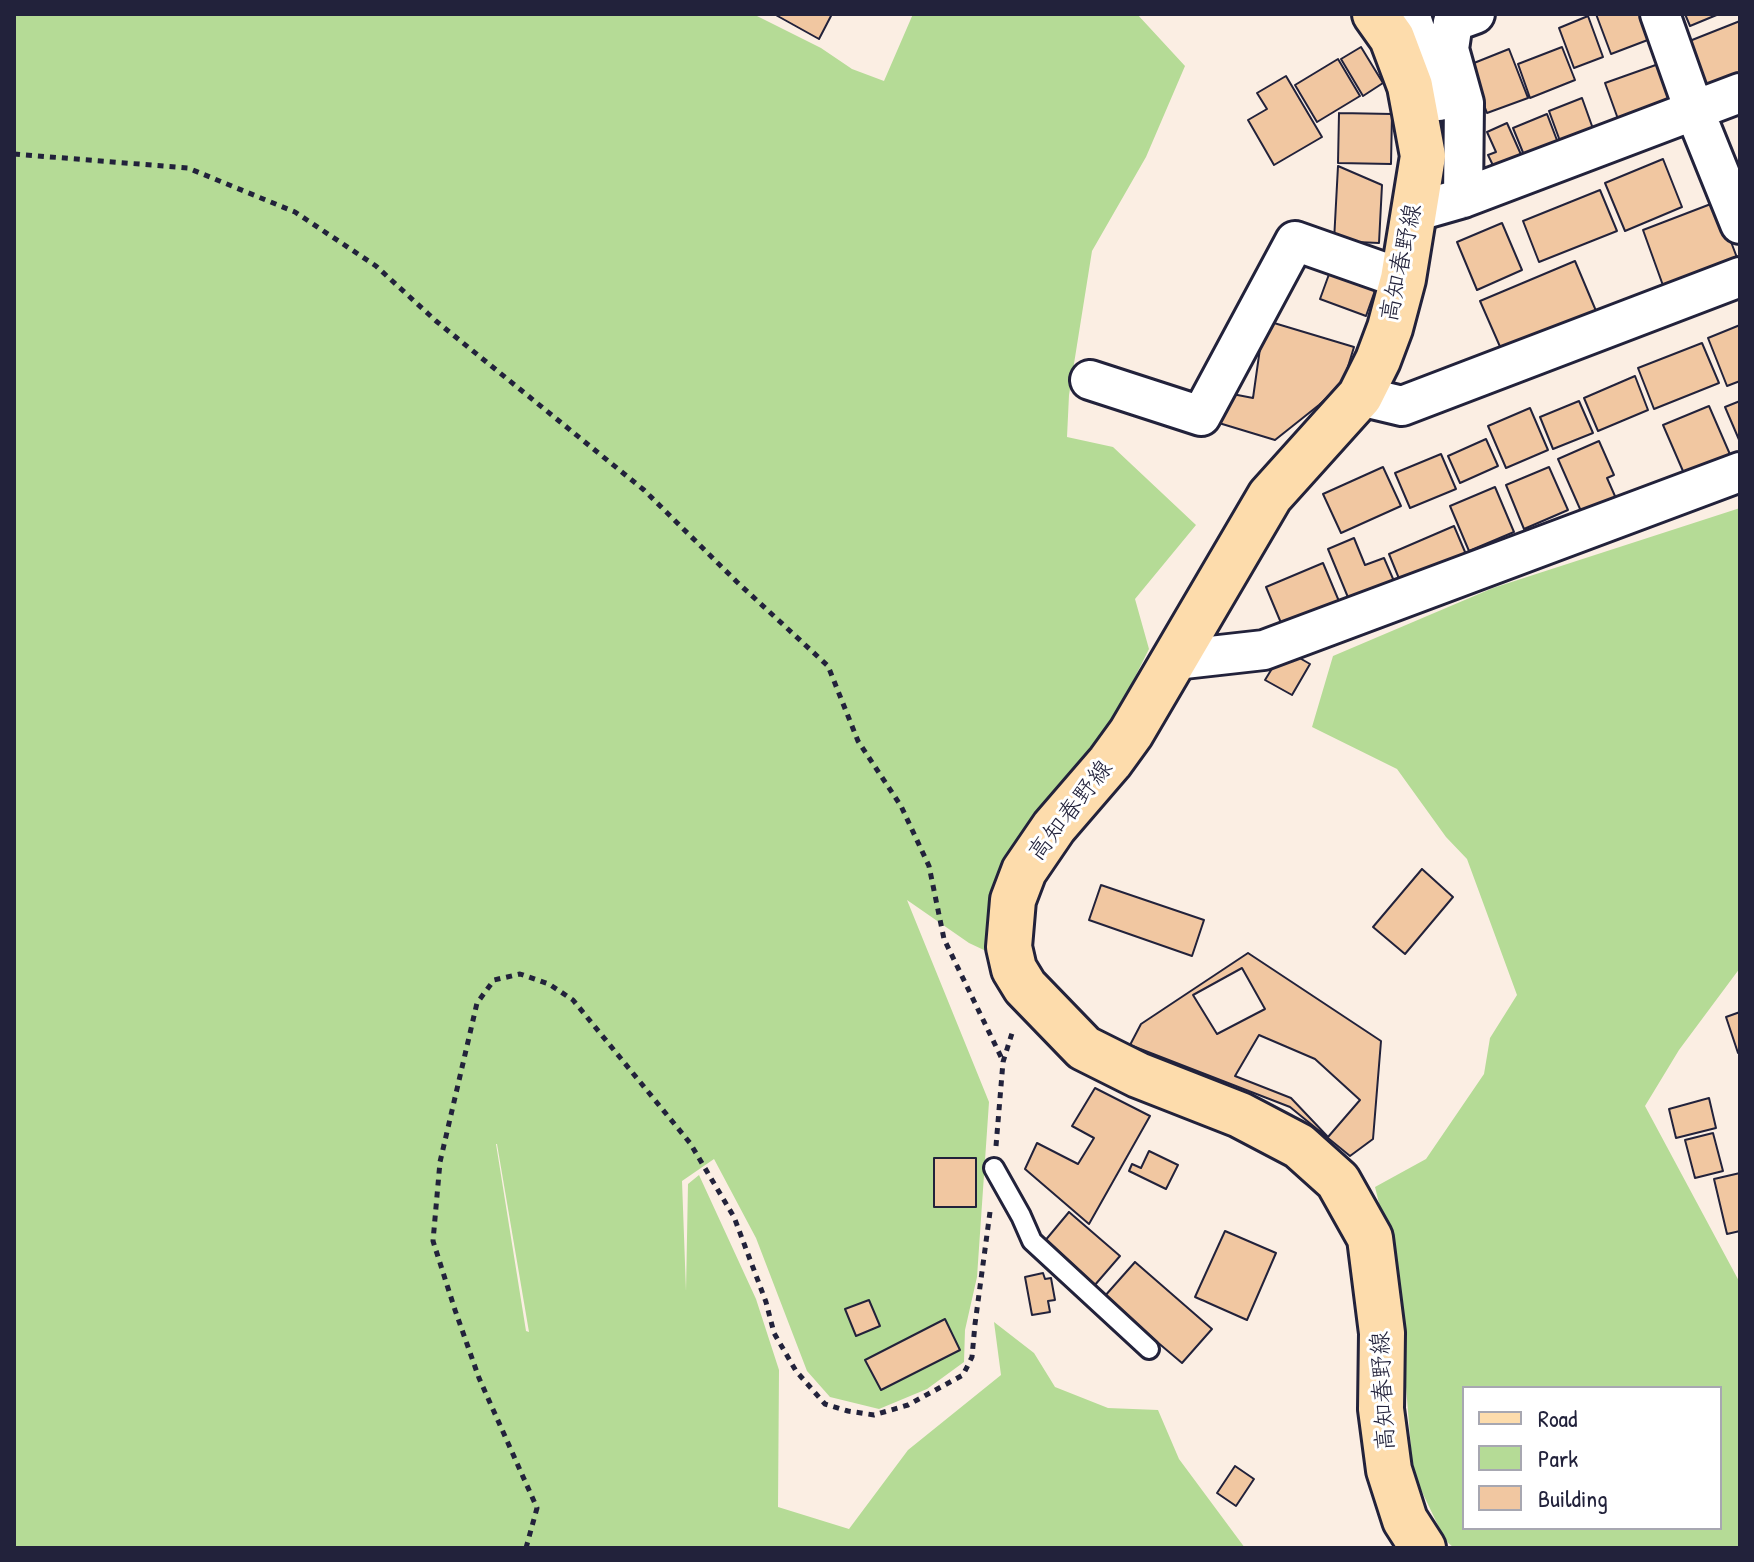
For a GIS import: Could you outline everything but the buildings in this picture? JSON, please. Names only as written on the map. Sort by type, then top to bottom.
[{"type":"main road","name":"高知春野線","points":[[1375,14],[1392,38],[1410,86],[1423,156],[1403,279],[1378,360],[1360,396],[1270,496],[1131,733],[1054,827],[1024,871],[1013,900],[1009,947],[1014,969],[1025,987],[1084,1048],[1138,1075],[1240,1115],[1287,1139],[1338,1181],[1370,1238],[1382,1333],[1381,1409],[1389,1470],[1405,1520],[1423,1548]]},
{"type":"street","points":[[1410,14],[1441,108],[1433,137],[1423,156]]},
{"type":"street","points":[[1463,198],[1464,103],[1449,49],[1453,22],[1475,14]]},
{"type":"street","points":[[1660,14],[1694,110],[1740,224]]},
{"type":"street","points":[[1414,212],[1463,198],[1740,93]]},
{"type":"street","points":[[1090,380],[1201,416],[1295,241],[1403,279]]},
{"type":"street","points":[[1360,396],[1402,406],[1740,277]]},
{"type":"street","points":[[1175,660],[1264,650],[1740,472]]},
{"type":"lane","points":[[994,1168],[1032,1241],[1149,1349]]},
{"type":"path","points":[[14,154],[188,168],[295,212],[376,266],[436,321],[644,490],[828,666],[858,741],[901,806],[929,866],[944,939],[1003,1062]]},
{"type":"path","points":[[526,1548],[537,1508],[479,1378],[433,1241],[440,1162],[477,1003],[494,980],[520,974],[549,984],[573,1000],[690,1143],[734,1217],[766,1302],[774,1333],[796,1371],[825,1404],[874,1415],[908,1405],[963,1375],[972,1357],[989,1223],[1003,1062],[1025,987]]},
{"type":"green space","points":[[14,14],[753,14],[821,48],[852,69],[884,81],[913,14],[1137,14],[1185,66],[1146,157],[1092,251],[1069,395],[1067,437],[1113,447],[1196,525],[1135,599],[1149,649],[1105,737],[1005,864],[986,951],[969,943],[907,900],[989,1102],[977,1277],[965,1330],[964,1362],[927,1389],[879,1409],[830,1397],[807,1371],[756,1238],[714,1159],[682,1181],[686,1291],[688,1184],[699,1175],[756,1299],[779,1370],[778,1507],[849,1529],[908,1450],[1001,1375],[994,1322],[1034,1353],[1055,1387],[1108,1408],[1158,1410],[1179,1459],[1245,1548],[14,1548]],"holes":[[[497,1144],[529,1332],[526,1331]]]},
{"type":"green space","points":[[1740,508],[1740,968],[1679,1050],[1645,1106],[1740,1283],[1740,1548],[1454,1548],[1445,1540],[1413,1473],[1397,1276],[1375,1187],[1426,1159],[1484,1074],[1490,1038],[1517,995],[1467,859],[1446,837],[1397,769],[1312,727],[1333,656],[1493,588]]}]
